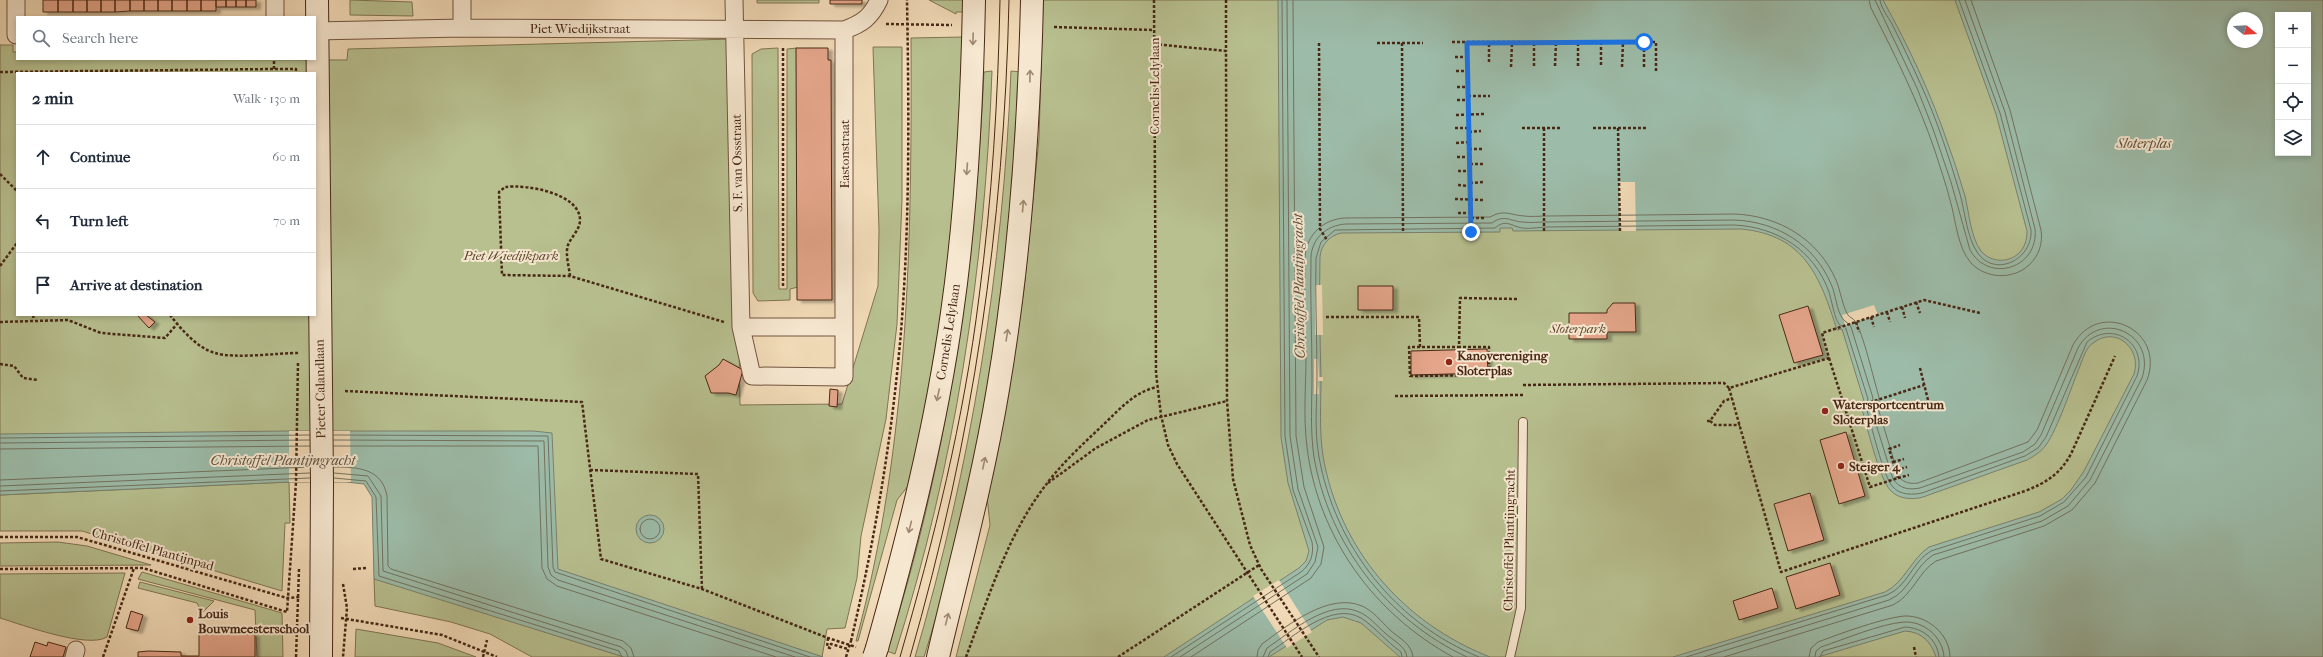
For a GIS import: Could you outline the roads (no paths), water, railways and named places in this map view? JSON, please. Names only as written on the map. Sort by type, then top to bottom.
[{"type":"main road","name":"Pieter Calandlaan","points":[[317,0],[316,31],[320,431],[322,482],[321,657]]},
{"type":"main road","name":"Cornelis Lelylaan","points":[[875,653],[919,490],[952,313],[966,181],[972,100],[974,0]]},
{"type":"main road","points":[[938,657],[979,487],[998,390],[1008,325],[1025,175],[1032,0]]},
{"type":"street","points":[[11,35],[16,0]]},
{"type":"street","points":[[275,0],[275,16]]},
{"type":"street","points":[[462,0],[462,28]]},
{"type":"street","name":"S. F. van Ossstraat","points":[[734,0],[741,327]]},
{"type":"street","points":[[844,30],[864,21],[871,16],[879,0]]},
{"type":"street","name":"Piet Wiedijkstraat","points":[[316,31],[462,28],[734,28],[844,30]]},
{"type":"street","name":"Eastonstraat","points":[[741,327],[752,376],[844,377],[844,30]]},
{"type":"street","points":[[741,327],[844,327]]},
{"type":"lane","name":"Christoffel Plantijngracht","points":[[1510,657],[1521,608],[1522,422]]},
{"type":"water","name":"Sloterplas","points":[[1278,0],[1883,0],[1928,90],[1965,196],[1971,225],[1978,246],[1985,255],[1990,258],[1995,260],[2005,260],[2015,256],[2023,248],[2027,237],[2027,231],[1996,114],[1955,0],[2323,0],[2323,657],[1936,657],[1925,639],[1916,633],[1905,631],[1818,657],[1673,657],[1885,592],[1892,588],[1903,577],[1917,558],[1929,547],[2039,512],[2062,499],[2071,490],[2084,471],[2134,374],[2134,356],[2131,348],[2118,338],[2102,338],[2093,343],[2087,350],[2051,438],[2037,454],[2027,460],[1923,497],[1910,499],[1898,496],[1894,494],[1886,485],[1882,475],[1873,450],[1860,403],[1864,401],[1842,329],[1837,330],[1824,293],[1816,276],[1807,262],[1795,250],[1781,240],[1763,233],[1741,229],[1513,231],[1512,228],[1500,228],[1500,232],[1341,233],[1333,236],[1324,245],[1320,257],[1320,417],[1323,456],[1331,490],[1344,522],[1360,552],[1380,579],[1403,603],[1429,624],[1459,642],[1490,657],[1400,657],[1361,623],[1343,617],[1327,620],[1269,657],[1164,657],[1299,568],[1306,561],[1309,551],[1288,483],[1281,437]]},
{"type":"water","points":[[289,431],[533,431],[552,433],[558,569],[823,657],[624,657],[374,579],[372,497],[364,484],[346,482],[289,482],[0,495],[0,434]]},
{"type":"water","points":[[650,515],[656,516],[660,519],[663,523],[663,535],[660,539],[656,542],[650,543],[644,542],[640,539],[637,535],[636,529],[637,523],[640,519],[644,516]]},
{"type":"tram line","points":[[900,657],[925,568],[947,478],[973,343],[984,260],[991,186],[998,75],[1000,0]]},
{"type":"tram line","points":[[910,657],[932,575],[951,494],[968,413],[981,332],[992,250],[1000,168],[1006,84],[1009,0]]},
{"type":"place","name":"Kanovereniging Sloterplas","points":[[1449,362]]},
{"type":"place","name":"Watersportcentrum Sloterplas","points":[[1825,411]]},
{"type":"place","name":"Steiger 4","points":[[1841,466]]},
{"type":"place","name":"Louis Bouwmeesterschool","points":[[190,620]]},
{"type":"park label","name":"Piet Wiedijkpark","points":[[511,255]]},
{"type":"park label","name":"Sloterpark","points":[[1578,328]]}]
